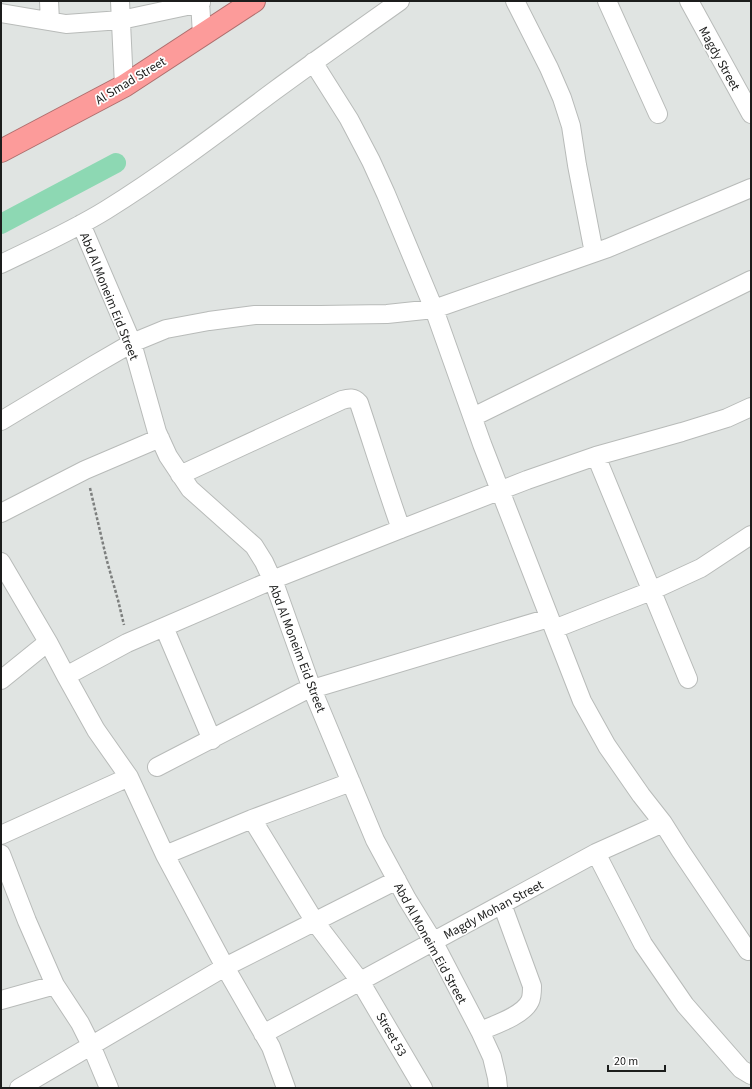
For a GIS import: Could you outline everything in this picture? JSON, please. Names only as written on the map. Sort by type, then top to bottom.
[{"type":"highway","name":"Al Smad Street","points":[[1,151],[124,86],[254,1]]},
{"type":"street","points":[[49,1],[50,21]]},
{"type":"street","points":[[120,1],[124,86]]},
{"type":"street","points":[[1,264],[81,224],[143,186],[400,1]]},
{"type":"street","points":[[516,1],[562,98],[571,126],[594,253]]},
{"type":"street","points":[[607,1],[658,114]]},
{"type":"street","name":"Magdy Street","points":[[689,1],[751,114]]},
{"type":"street","points":[[1,13],[66,24],[121,20],[200,2],[202,35]]},
{"type":"street","points":[[314,62],[349,119],[386,194],[434,309],[482,444],[582,701],[607,746],[641,795],[663,823],[748,951]]},
{"type":"street","points":[[1,421],[132,343],[166,329],[254,315],[387,314],[434,309],[608,248],[751,188]]},
{"type":"street","name":"Abd Al Moneim Eid Street","points":[[81,224],[132,343],[157,432],[168,456],[190,489],[241,533],[254,546],[264,562],[276,588],[312,689],[375,840],[407,899],[433,941],[480,1031],[492,1057],[498,1088]]},
{"type":"street","points":[[473,417],[751,280]]},
{"type":"street","points":[[180,475],[342,400],[352,398],[357,400],[359,403],[401,529]]},
{"type":"street","points":[[66,676],[127,643],[272,580],[500,490],[596,456],[727,418],[751,407]]},
{"type":"street","points":[[1,513],[86,470],[160,438]]},
{"type":"street","points":[[596,456],[688,679]]},
{"type":"street","points":[[157,767],[212,740],[302,692],[552,624],[651,591],[701,568],[751,535]]},
{"type":"street","points":[[1,562],[48,642],[96,730],[129,777],[165,855],[225,967],[271,1047],[286,1088]]},
{"type":"street","points":[[164,627],[212,740]]},
{"type":"street","points":[[1,680],[48,642]]},
{"type":"street","points":[[1,835],[129,777]]},
{"type":"street","points":[[165,855],[252,819],[351,782]]},
{"type":"street","name":"Street 53","points":[[252,819],[315,922],[360,981],[423,1088]]},
{"type":"street","name":"Magdy Mohan Street","points":[[263,1034],[596,853],[663,823]]},
{"type":"street","points":[[596,853],[643,944],[685,1005],[741,1069],[751,1075]]},
{"type":"street","points":[[1,854],[27,921],[55,985],[80,1023],[91,1045],[108,1088]]},
{"type":"street","points":[[19,1088],[225,967],[397,880]]},
{"type":"street","points":[[480,1031],[524,1010],[530,1001],[532,992],[532,986],[502,904]]},
{"type":"street","points":[[1,999],[26,994],[55,985]]},
{"type":"path","points":[[86,470],[127,643]]},
{"type":"waterway","points":[[1,224],[116,163]]}]
